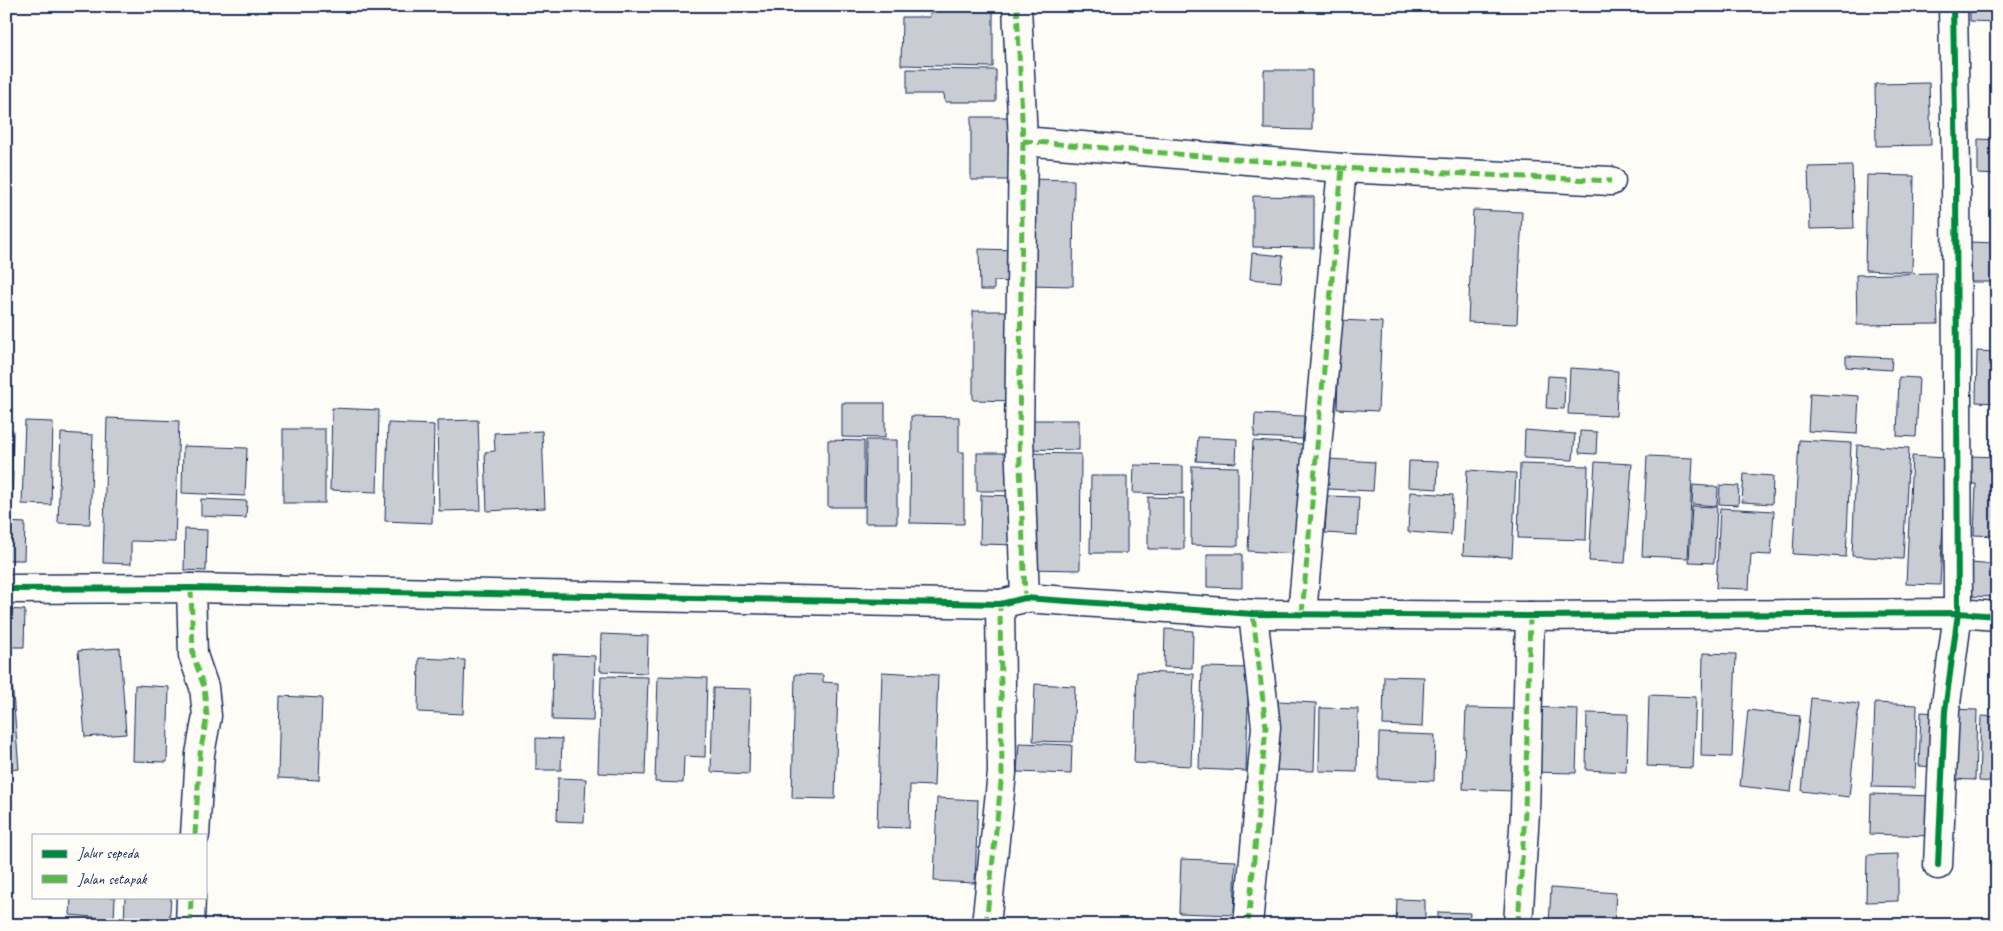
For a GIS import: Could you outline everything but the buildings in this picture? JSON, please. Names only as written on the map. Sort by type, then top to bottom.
[{"type":"street","points":[[986,925],[1002,773],[1019,437],[1023,141],[1017,6]]},
{"type":"street","points":[[1938,865],[1945,711],[1958,614],[1956,173],[1953,6]]},
{"type":"street","points":[[1023,141],[1342,168],[1611,181]]},
{"type":"street","points":[[1302,614],[1342,168]]},
{"type":"street","points":[[6,589],[191,588],[1012,601],[1252,614],[1530,616],[1958,614],[1997,616]]},
{"type":"street","points":[[191,588],[193,655],[204,687],[207,716],[200,754],[195,834]]},
{"type":"street","points":[[1248,925],[1266,727],[1252,614]]},
{"type":"street","points":[[1518,925],[1525,812],[1530,616]]},
{"type":"street","points":[[190,925],[191,898]]},
{"type":"marked path","points":[[1017,6],[1023,141],[1019,437],[1025,598]]},
{"type":"marked path","points":[[1023,141],[1342,168],[1611,181]]},
{"type":"marked path","points":[[1302,614],[1342,168]]},
{"type":"marked path","points":[[191,588],[193,655],[204,687],[207,716],[200,754],[195,834]]},
{"type":"marked path","points":[[986,925],[1002,773],[1000,604]]},
{"type":"marked path","points":[[1248,925],[1266,727],[1253,614]]},
{"type":"marked path","points":[[1518,925],[1525,812],[1530,616]]},
{"type":"marked path","points":[[190,925],[191,898]]},
{"type":"cycle path","points":[[1938,865],[1945,711],[1958,613],[1956,173],[1953,6]]},
{"type":"cycle path","points":[[6,589],[191,588],[1000,604],[1025,598],[1253,614],[1530,616],[1958,613],[1997,616]]}]
